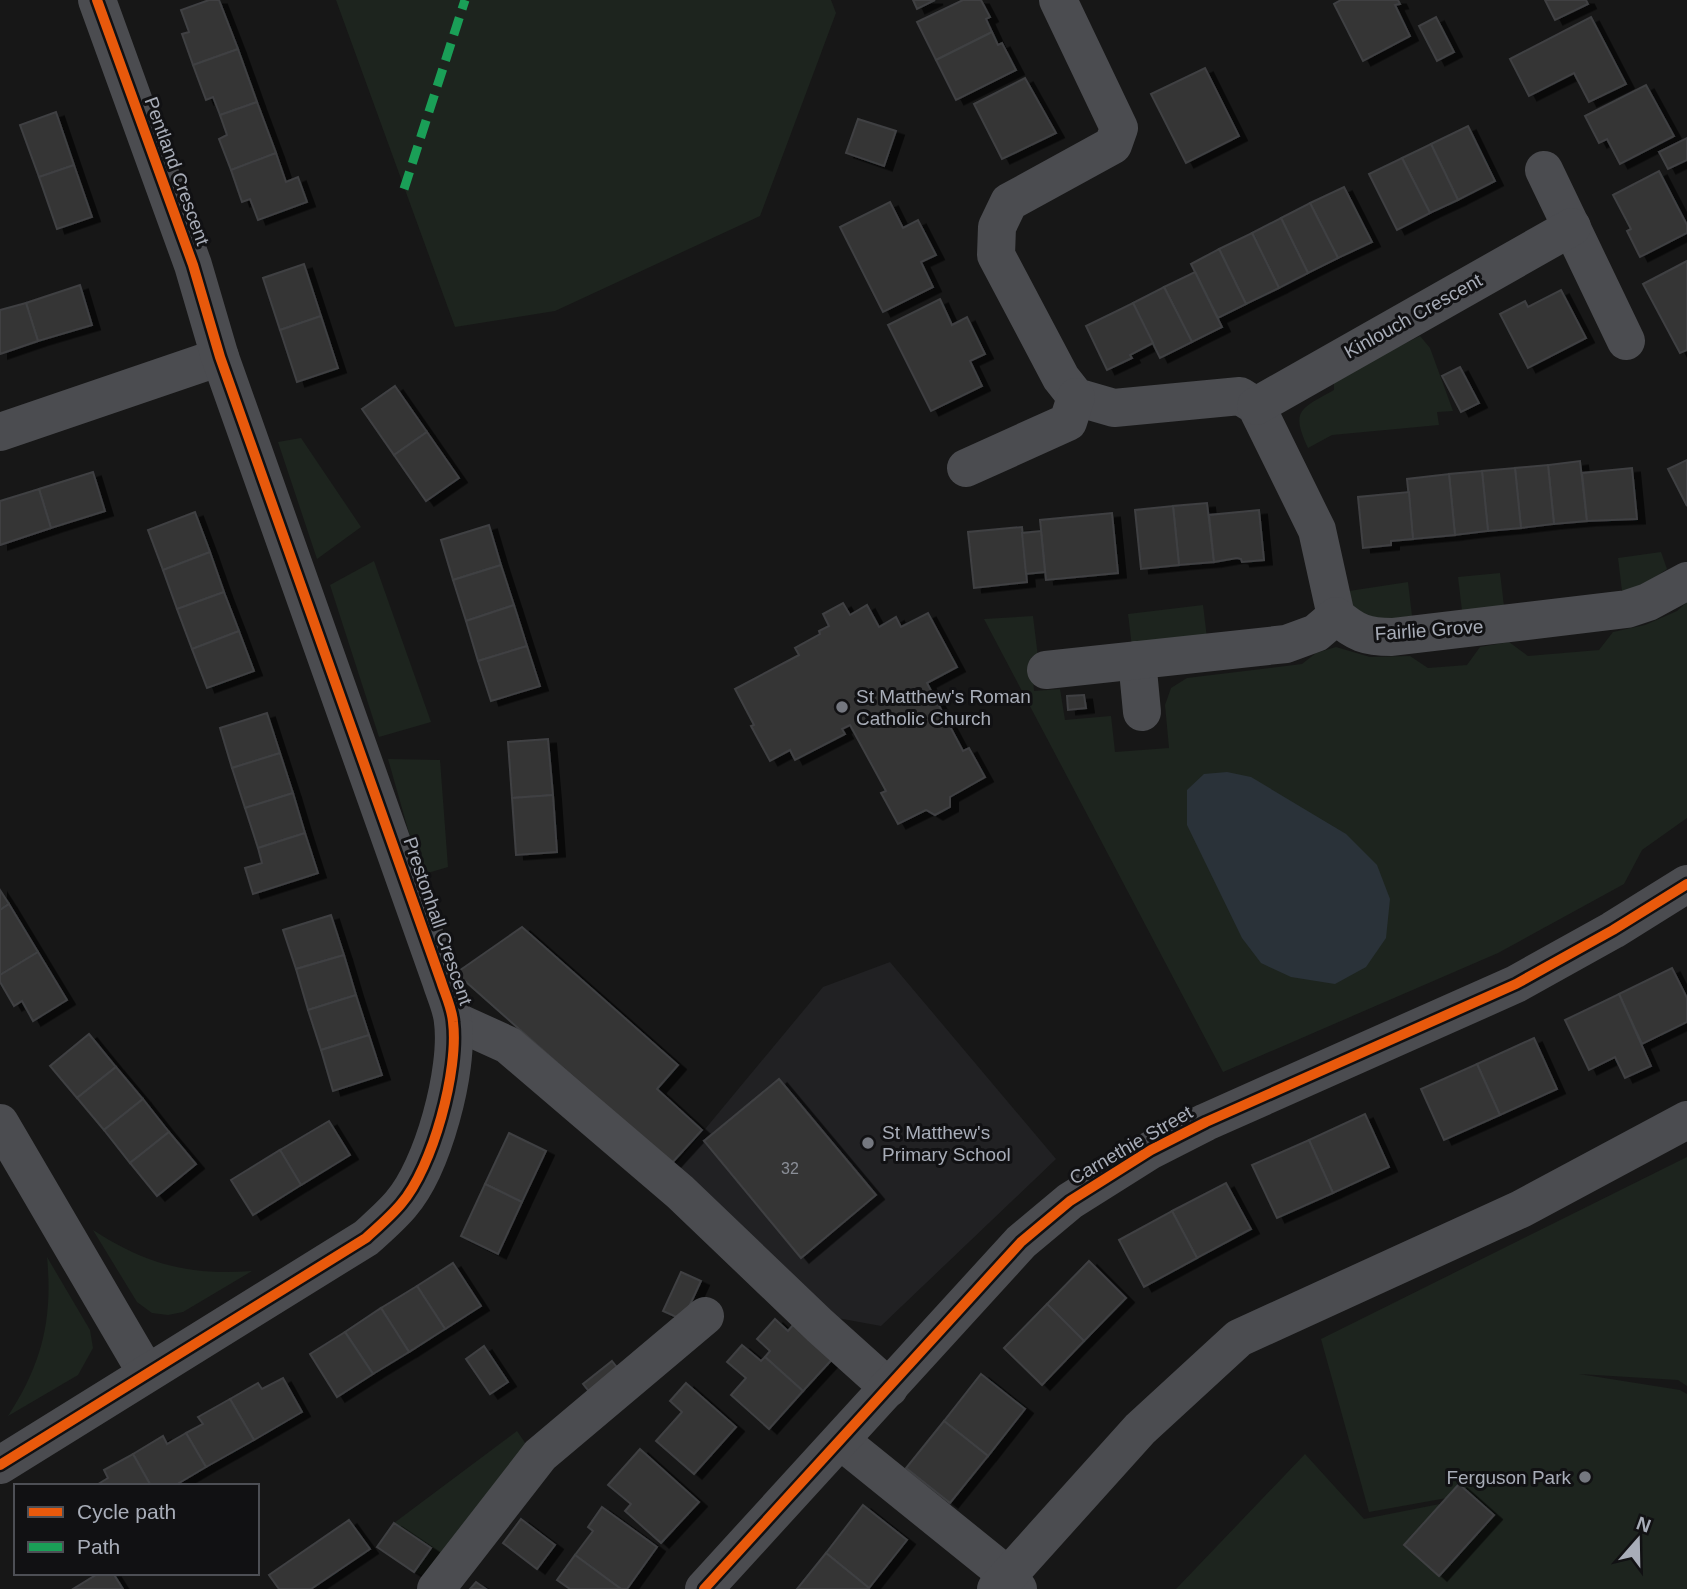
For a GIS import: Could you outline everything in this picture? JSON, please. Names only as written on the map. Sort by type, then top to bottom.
[{"type":"street","name":"Pentland Crescent","points":[[97,0],[193,265],[220,356]]},
{"type":"street","points":[[1046,670],[1286,644],[1316,633],[1336,615],[1317,530],[1256,405],[1240,396],[1114,408],[1076,397],[1061,378],[996,255],[997,227],[1009,202],[1113,145],[1119,128],[1058,0]]},
{"type":"street","points":[[1544,170],[1626,341]]},
{"type":"street","name":"Kinlouch Crescent","points":[[1256,405],[1572,227]]},
{"type":"street","points":[[0,432],[220,356]]},
{"type":"street","name":"Prestonhall Crescent","points":[[0,1465],[366,1238],[402,1203],[421,1172],[447,1093],[454,1057],[453,1020],[220,356]]},
{"type":"street","points":[[966,468],[1068,422],[1076,397]]},
{"type":"street","name":"Fairlie Grove","points":[[1336,615],[1353,629],[1371,637],[1392,637],[1628,609],[1648,602],[1687,581]]},
{"type":"street","points":[[1137,660],[1142,712]]},
{"type":"street","name":"Carnethie Street","points":[[704,1589],[1021,1242],[1070,1201],[1114,1171],[1206,1122],[1516,984],[1613,930],[1687,884]]},
{"type":"street","name":"Prestonhall Crescent","points":[[453,1020],[508,1045],[680,1192],[889,1388]]},
{"type":"street","points":[[841,1441],[1007,1584],[1140,1429],[1239,1338],[1521,1209],[1687,1120]]},
{"type":"street","points":[[0,1123],[148,1372]]},
{"type":"street","points":[[436,1589],[540,1455],[705,1316]]},
{"type":"shaded area","points":[[336,0],[831,0],[836,13],[760,216],[555,311],[455,327]]},
{"type":"shaded area","points":[[1420,336],[1430,348],[1453,411],[1437,412],[1439,425],[1332,435],[1308,448],[1300,425],[1302,412],[1307,406],[1334,390],[1334,379]]},
{"type":"shaded area","points":[[301,438],[361,527],[317,559],[278,442]]},
{"type":"shaded area","points":[[1661,552],[1667,569],[1645,584],[1622,591],[1618,558]]},
{"type":"shaded area","points":[[374,561],[431,722],[379,737],[330,585]]},
{"type":"shaded area","points":[[1500,573],[1504,606],[1462,611],[1458,577]]},
{"type":"shaded area","points":[[1408,582],[1412,616],[1376,621],[1352,610],[1349,591]]},
{"type":"shaded area","points":[[1687,602],[1687,818],[1642,850],[1624,884],[1498,953],[1223,1072],[984,619],[1033,616],[1038,657],[1031,657],[1034,691],[1060,689],[1065,720],[1111,716],[1115,752],[1169,748],[1165,705],[1171,688],[1187,678],[1302,664],[1316,653],[1336,647],[1370,657],[1410,656],[1428,668],[1467,665],[1480,647],[1509,642],[1528,656],[1599,650],[1613,632],[1645,625],[1677,611]]},
{"type":"shaded area","points":[[1203,605],[1207,638],[1132,647],[1128,614]]},
{"type":"shaded area","points":[[388,759],[440,760],[448,867],[421,875]]},
{"type":"shaded area","points":[[1227,772],[1251,777],[1346,834],[1377,865],[1390,899],[1386,938],[1366,967],[1335,984],[1291,977],[1261,963],[1242,938],[1187,825],[1187,790],[1204,774]]},
{"type":"shaded area","name":"St Matthew's Primary School","points":[[890,962],[1056,1159],[881,1326],[832,1317],[672,1169],[823,987]]},
{"type":"shaded area","points":[[1687,1157],[1687,1386],[1678,1380],[1579,1374],[1680,1390],[1687,1394],[1687,1589],[1176,1589],[1305,1454],[1364,1519],[1465,1499],[1469,1494],[1369,1512],[1321,1339]]},
{"type":"shaded area","points":[[93,1230],[131,1251],[169,1265],[208,1271],[252,1271],[183,1312],[168,1315],[152,1313],[137,1302]]},
{"type":"shaded area","points":[[47,1257],[90,1330],[93,1348],[78,1375],[8,1416],[29,1378],[43,1340],[48,1301]]},
{"type":"shaded area","points":[[517,1431],[530,1450],[424,1576],[414,1572],[431,1548],[394,1523]]},
{"type":"building","points":[[209,0],[219,0],[238,49],[193,65],[182,34],[189,32],[181,10]]},
{"type":"building","points":[[913,0],[935,0],[917,9]]},
{"type":"building","points":[[963,0],[981,0],[990,17],[986,19],[992,32],[936,60],[917,22]]},
{"type":"building","points":[[1341,0],[1398,0],[1400,4],[1395,5],[1410,36],[1363,61],[1334,4]]},
{"type":"building","points":[[1545,0],[1586,0],[1588,4],[1555,20]]},
{"type":"building","points":[[1436,17],[1454,52],[1437,61],[1419,26]]},
{"type":"building","points":[[1591,17],[1626,84],[1589,102],[1574,73],[1529,96],[1510,59]]},
{"type":"building","points":[[992,32],[998,45],[1002,43],[1016,70],[956,100],[936,60]]},
{"type":"building","points":[[238,49],[257,102],[220,115],[213,97],[206,100],[193,65]]},
{"type":"building","points":[[1205,68],[1239,136],[1186,163],[1151,94]]},
{"type":"building","points":[[1025,78],[1056,133],[1002,159],[974,104]]},
{"type":"building","points":[[1646,85],[1674,136],[1620,164],[1607,139],[1599,143],[1585,116]]},
{"type":"building","points":[[257,102],[276,153],[231,170],[219,139],[227,135],[220,115]]},
{"type":"building","points":[[56,112],[74,165],[39,177],[20,125]]},
{"type":"building","points":[[858,119],[896,131],[884,166],[846,153]]},
{"type":"building","points":[[1468,126],[1495,181],[1458,200],[1431,144]]},
{"type":"building","points":[[1687,138],[1687,160],[1668,169],[1659,152]]},
{"type":"building","points":[[1431,144],[1458,200],[1430,213],[1402,158]]},
{"type":"building","points":[[276,153],[286,182],[298,177],[307,202],[258,220],[250,199],[242,202],[231,170]]},
{"type":"building","points":[[1402,158],[1430,213],[1397,230],[1369,174]]},
{"type":"building","points":[[74,165],[92,217],[57,229],[39,177]]},
{"type":"building","points":[[1659,171],[1687,225],[1687,233],[1640,257],[1627,231],[1631,229],[1613,195]]},
{"type":"building","points":[[1344,187],[1372,242],[1338,258],[1310,203]]},
{"type":"building","points":[[890,202],[903,228],[918,220],[936,255],[921,262],[933,287],[883,312],[840,227]]},
{"type":"building","points":[[1310,203],[1338,258],[1308,273],[1281,218]]},
{"type":"building","points":[[1281,218],[1308,273],[1279,288],[1252,233]]},
{"type":"building","points":[[1252,233],[1279,288],[1246,304],[1219,249]]},
{"type":"building","points":[[1219,249],[1246,304],[1218,318],[1191,264]]},
{"type":"building","points":[[1687,261],[1687,350],[1680,353],[1643,284]]},
{"type":"building","points":[[304,264],[321,316],[280,330],[263,278]]},
{"type":"building","points":[[1195,272],[1222,327],[1192,342],[1164,287]]},
{"type":"building","points":[[80,285],[92,325],[38,341],[26,303]]},
{"type":"building","points":[[1164,287],[1192,342],[1160,358],[1133,303]]},
{"type":"building","points":[[1561,290],[1586,338],[1528,368],[1500,314],[1525,301],[1528,307]]},
{"type":"building","points":[[940,299],[952,325],[967,317],[985,354],[970,361],[982,386],[931,411],[888,325]]},
{"type":"building","points":[[26,303],[38,341],[0,354],[0,310]]},
{"type":"building","points":[[1133,303],[1153,343],[1130,355],[1132,358],[1107,370],[1086,326]]},
{"type":"building","points":[[321,316],[338,368],[297,382],[280,330]]},
{"type":"building","points":[[1460,367],[1479,403],[1461,412],[1442,376]]},
{"type":"building","points":[[395,386],[427,432],[394,455],[362,409]]},
{"type":"building","points":[[427,432],[459,478],[426,501],[394,455]]},
{"type":"building","points":[[1687,460],[1687,506],[1668,469]]},
{"type":"building","points":[[1580,461],[1587,521],[1554,524],[1548,465]]},
{"type":"building","points":[[1548,465],[1554,524],[1521,528],[1515,468]]},
{"type":"building","points":[[1515,468],[1521,528],[1488,531],[1482,471]]},
{"type":"building","points":[[1632,468],[1637,519],[1587,521],[1582,473]]},
{"type":"building","points":[[1482,471],[1488,531],[1455,535],[1449,474]]},
{"type":"building","points":[[93,472],[105,511],[51,528],[39,489]]},
{"type":"building","points":[[1449,474],[1455,535],[1413,539],[1407,479]]},
{"type":"building","points":[[39,489],[51,528],[0,545],[0,501]]},
{"type":"building","points":[[1409,492],[1413,539],[1363,548],[1358,497]]},
{"type":"building","points":[[1207,503],[1214,562],[1179,565],[1173,506]]},
{"type":"building","points":[[1173,506],[1179,565],[1141,569],[1135,510]]},
{"type":"building","points":[[1259,510],[1264,560],[1242,562],[1237,558],[1214,562],[1209,515]]},
{"type":"building","points":[[195,512],[210,552],[163,570],[148,530]]},
{"type":"building","points":[[1112,513],[1118,573],[1046,580],[1040,520]]},
{"type":"building","points":[[489,525],[501,565],[453,580],[441,540]]},
{"type":"building","points":[[1022,527],[1027,582],[974,588],[968,532]]},
{"type":"building","points":[[1041,531],[1045,572],[1026,574],[1022,533]]},
{"type":"building","points":[[210,552],[224,592],[177,609],[163,570]]},
{"type":"building","points":[[501,565],[514,605],[466,621],[453,580]]},
{"type":"building","points":[[224,592],[239,631],[192,649],[177,609]]},
{"type":"building","name":"St Matthew's Roman Catholic Church","points":[[843,603],[850,615],[867,605],[879,627],[896,617],[901,627],[928,613],[957,667],[927,683],[963,751],[969,748],[985,777],[950,797],[950,807],[935,815],[926,810],[898,824],[881,793],[886,791],[850,725],[842,729],[845,734],[795,760],[790,750],[770,761],[751,726],[754,725],[735,689],[799,655],[795,648],[829,626],[823,614]]},
{"type":"building","points":[[514,605],[527,646],[478,661],[466,621]]},
{"type":"building","points":[[239,631],[254,671],[207,688],[192,649]]},
{"type":"building","points":[[527,646],[540,686],[491,701],[478,661]]},
{"type":"building","points":[[1084,695],[1086,708],[1068,710],[1067,696]]},
{"type":"building","points":[[267,713],[280,753],[232,768],[220,728]]},
{"type":"building","points":[[548,739],[553,795],[512,798],[508,742]]},
{"type":"building","points":[[280,753],[293,793],[245,808],[232,768]]},
{"type":"building","points":[[293,793],[305,833],[258,848],[245,808]]},
{"type":"building","points":[[553,795],[557,852],[516,855],[512,798]]},
{"type":"building","points":[[305,833],[318,873],[253,894],[245,868],[262,863],[258,848]]},
{"type":"building","points":[[0,890],[9,904],[0,910]]},
{"type":"building","points":[[9,904],[38,952],[0,975],[0,910]]},
{"type":"building","points":[[331,915],[344,955],[296,969],[283,930]]},
{"type":"building","points":[[522,927],[678,1065],[657,1089],[702,1130],[671,1164],[456,973]]},
{"type":"building","points":[[38,952],[67,1000],[33,1021],[22,1001],[14,1006],[0,982],[0,975]]},
{"type":"building","points":[[344,955],[356,995],[308,1010],[296,969]]},
{"type":"building","points":[[1672,968],[1687,998],[1687,1022],[1642,1044],[1619,994]]},
{"type":"building","points":[[1619,994],[1651,1066],[1625,1078],[1615,1057],[1589,1070],[1565,1020]]},
{"type":"building","points":[[356,995],[369,1035],[321,1050],[308,1010]]},
{"type":"building","points":[[89,1034],[116,1067],[77,1098],[50,1066]]},
{"type":"building","points":[[369,1035],[382,1075],[333,1091],[321,1050]]},
{"type":"building","points":[[1534,1038],[1557,1089],[1500,1115],[1477,1064]]},
{"type":"building","points":[[1477,1064],[1500,1115],[1444,1140],[1421,1089]]},
{"type":"building","points":[[116,1067],[143,1099],[104,1130],[77,1098]]},
{"type":"building","points":[[779,1079],[876,1195],[801,1258],[704,1141]]},
{"type":"building","points":[[143,1099],[169,1132],[130,1163],[104,1130]]},
{"type":"building","points":[[1365,1114],[1389,1167],[1333,1193],[1309,1140]]},
{"type":"building","points":[[329,1121],[350,1155],[301,1185],[280,1150]]},
{"type":"building","points":[[169,1132],[196,1164],[157,1196],[130,1163]]},
{"type":"building","points":[[509,1133],[546,1151],[522,1202],[485,1184]]},
{"type":"building","points":[[1309,1140],[1333,1193],[1277,1218],[1252,1165]]},
{"type":"building","points":[[280,1150],[301,1185],[253,1215],[231,1180]]},
{"type":"building","points":[[1226,1183],[1251,1229],[1197,1258],[1172,1211]]},
{"type":"building","points":[[485,1184],[522,1202],[498,1254],[461,1236]]},
{"type":"building","points":[[1172,1211],[1197,1258],[1144,1287],[1119,1240]]},
{"type":"building","points":[[1089,1261],[1126,1298],[1084,1341],[1047,1304]]},
{"type":"building","points":[[453,1263],[481,1306],[445,1329],[417,1286]]},
{"type":"building","points":[[681,1272],[701,1281],[683,1320],[663,1311]]},
{"type":"building","points":[[417,1286],[445,1329],[409,1352],[381,1308]]},
{"type":"building","points":[[1047,1304],[1084,1341],[1042,1385],[1004,1348]]},
{"type":"building","points":[[381,1308],[409,1352],[373,1374],[345,1332]]},
{"type":"building","points":[[775,1319],[788,1331],[798,1319],[837,1354],[803,1391],[765,1357],[770,1351],[757,1339]]},
{"type":"building","points":[[345,1332],[373,1374],[337,1397],[310,1354]]},
{"type":"building","points":[[742,1345],[761,1361],[765,1357],[803,1391],[769,1429],[731,1395],[746,1378],[727,1362]]},
{"type":"building","points":[[484,1346],[508,1382],[490,1394],[466,1359]]},
{"type":"building","points":[[612,1361],[624,1376],[595,1399],[583,1384]]},
{"type":"building","points":[[981,1374],[1025,1409],[988,1456],[944,1421]]},
{"type":"building","points":[[283,1378],[302,1412],[254,1440],[230,1399],[258,1383],[262,1389]]},
{"type":"building","points":[[686,1383],[736,1427],[694,1474],[656,1441],[682,1412],[670,1401]]},
{"type":"building","points":[[230,1399],[254,1440],[206,1467],[186,1433],[203,1424],[198,1417]]},
{"type":"building","points":[[944,1421],[988,1456],[950,1503],[906,1468]]},
{"type":"building","points":[[186,1433],[206,1467],[177,1484],[150,1484],[133,1454],[163,1436],[167,1444]]},
{"type":"building","points":[[640,1449],[699,1502],[661,1543],[625,1511],[631,1504],[608,1485]]},
{"type":"building","points":[[133,1454],[150,1484],[98,1484],[108,1478],[104,1470]]},
{"type":"building","points":[[1459,1484],[1494,1515],[1439,1576],[1404,1545]]},
{"type":"building","points":[[863,1505],[907,1540],[869,1588],[826,1553]]},
{"type":"building","points":[[602,1507],[657,1547],[627,1589],[621,1589],[575,1555],[593,1531],[588,1527]]},
{"type":"building","points":[[521,1519],[555,1545],[537,1569],[503,1543]]},
{"type":"building","points":[[349,1520],[370,1549],[311,1589],[279,1589],[269,1575]]},
{"type":"building","points":[[394,1523],[431,1548],[414,1572],[377,1547]]},
{"type":"building","points":[[826,1553],[869,1588],[797,1589]]},
{"type":"building","points":[[575,1555],[621,1589],[570,1589],[557,1580]]},
{"type":"building","points":[[96,1575],[114,1575],[123,1589],[73,1589]]},
{"type":"building","points":[[476,1582],[486,1589],[470,1589]]},
{"type":"marked path","points":[[404,189],[465,0]]},
{"type":"cycle path","points":[[0,1465],[366,1238],[401,1204],[413,1188],[423,1167],[448,1091],[454,1042],[448,1001],[220,357],[193,265],[97,0]]},
{"type":"cycle path","points":[[704,1589],[1021,1242],[1070,1201],[1151,1150],[1206,1122],[1516,984],[1613,930],[1687,884]]},
{"type":"place","name":"St Matthew's Roman Catholic Church","points":[[842,707]]},
{"type":"place","name":"St Matthew's Primary School","points":[[868,1143]]},
{"type":"place","name":"Ferguson Park","points":[[1585,1477]]}]
